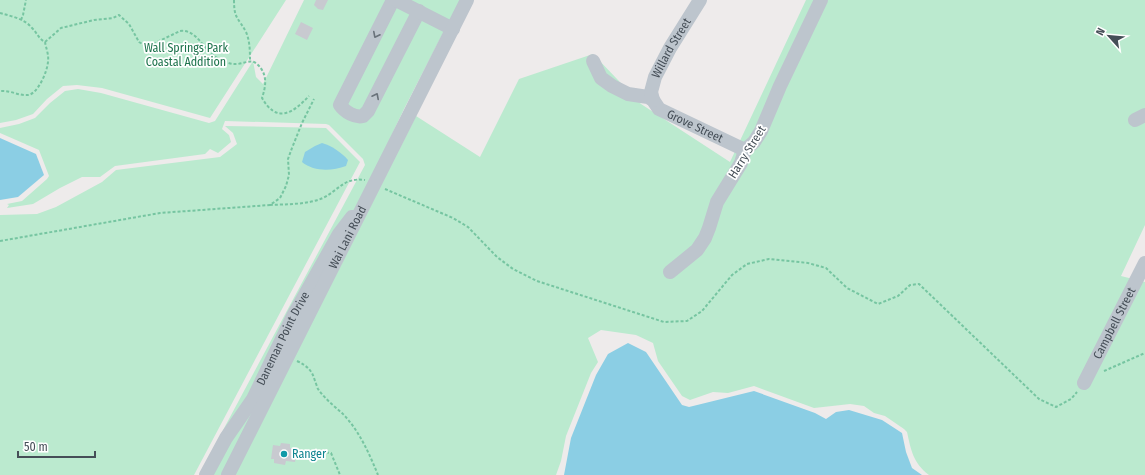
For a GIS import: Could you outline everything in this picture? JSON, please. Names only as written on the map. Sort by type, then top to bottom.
[{"type":"street","points":[[419,11],[368,111],[363,116],[358,117],[344,110],[340,105],[394,0],[419,11],[453,28]]},
{"type":"street","name":"Wai Lani Road","points":[[228,475],[467,0]]},
{"type":"street","name":"Willard Street","points":[[653,100],[651,92],[655,77],[670,48],[700,0]]},
{"type":"street","name":"Harry Street","points":[[670,272],[697,250],[705,238],[717,202],[740,163],[745,150],[754,142],[761,131],[780,86],[821,0]]},
{"type":"street","name":"Grove Street","points":[[593,61],[601,78],[612,86],[628,94],[648,97],[653,100],[659,109],[745,150]]},
{"type":"street","name":"Daneman Point Drive","points":[[206,475],[226,438],[253,399],[293,316],[339,234],[353,215],[364,206]]},
{"type":"street","name":"Campbell Street","points":[[1084,383],[1145,263]]},
{"type":"path","points":[[21,20],[26,0]]},
{"type":"path","points":[[234,0],[234,12],[246,33],[250,49],[250,61]]},
{"type":"path","points":[[0,13],[26,22],[32,27],[40,39],[45,42],[48,62],[37,90],[32,94],[26,95],[0,91]]},
{"type":"path","points":[[45,42],[61,28],[94,20],[113,18],[119,15],[129,24],[139,42],[144,45],[153,44],[180,31],[184,31],[201,41],[214,56],[226,62],[234,64],[250,61],[256,63],[265,75],[266,86],[262,98],[268,109],[281,114],[291,112],[298,108],[310,96]]},
{"type":"path","points":[[270,205],[280,198],[286,186],[289,175],[288,159],[302,123],[314,99]]},
{"type":"path","points":[[0,241],[160,214],[306,202],[322,198],[354,179],[364,180],[453,218],[468,227],[497,256],[513,268],[537,281],[664,322],[687,321],[702,311],[732,275],[747,264],[769,259],[808,263],[826,268],[847,288],[878,304],[898,296],[910,285],[918,284],[1039,400],[1056,407],[1071,398],[1084,383],[1098,374],[1145,354]]},
{"type":"path","points":[[288,357],[306,366],[313,373],[318,389],[343,414],[357,432],[369,452],[378,475]]},
{"type":"path","points":[[321,452],[330,453],[340,475]]},
{"type":"green space","name":"Wall Springs Park Coastal Addition","points":[[0,0],[286,0],[210,118],[102,88],[77,85],[63,86],[47,99],[33,114],[16,120],[0,123]]},
{"type":"green space","points":[[304,0],[460,0],[404,109],[367,187],[222,475],[199,475],[365,165],[363,159],[329,125],[326,124],[225,121],[222,129],[229,135],[231,142],[218,153],[210,149],[205,154],[115,166],[100,177],[82,177],[33,204],[7,208],[9,205],[7,204],[22,201],[49,176],[39,150],[0,133],[0,128],[19,124],[35,118],[65,91],[78,89],[101,93],[209,123],[215,121],[253,61],[256,77],[263,84]]},
{"type":"green space","points":[[806,0],[1145,0],[1145,225],[1121,276],[1145,282],[1145,475],[929,475],[919,466],[916,461],[907,432],[885,416],[874,413],[864,406],[850,404],[814,408],[754,386],[728,393],[713,392],[690,400],[682,396],[658,361],[653,343],[636,335],[601,330],[588,338],[598,362],[591,373],[566,436],[561,461],[556,475],[235,475],[416,116],[480,157],[519,79],[593,54],[641,104],[730,162]]},
{"type":"green space","points":[[225,126],[326,128],[360,162],[194,475],[0,475],[0,215],[37,214],[56,207],[102,182],[116,170],[220,157],[237,144],[233,133]]},
{"type":"water","points":[[0,138],[36,154],[44,175],[18,197],[0,200]]},
{"type":"water","points":[[322,143],[333,148],[345,157],[348,160],[346,166],[323,170],[312,168],[302,162],[305,152]]},
{"type":"water","points":[[628,343],[646,352],[682,405],[689,407],[754,391],[815,413],[826,419],[836,412],[849,410],[882,420],[902,433],[906,452],[912,468],[922,475],[564,475],[571,438],[596,375],[608,354]]},
{"type":"building","points":[[316,0],[328,0],[323,10],[318,9],[314,5]]},
{"type":"building","points":[[301,22],[313,28],[307,40],[295,34]]},
{"type":"building","name":"Ranger","points":[[281,443],[290,444],[290,448],[297,449],[295,462],[286,461],[285,465],[274,463],[274,459],[271,459],[273,445],[280,446]]},
{"type":"place","name":"Ranger","points":[[284,454]]}]
